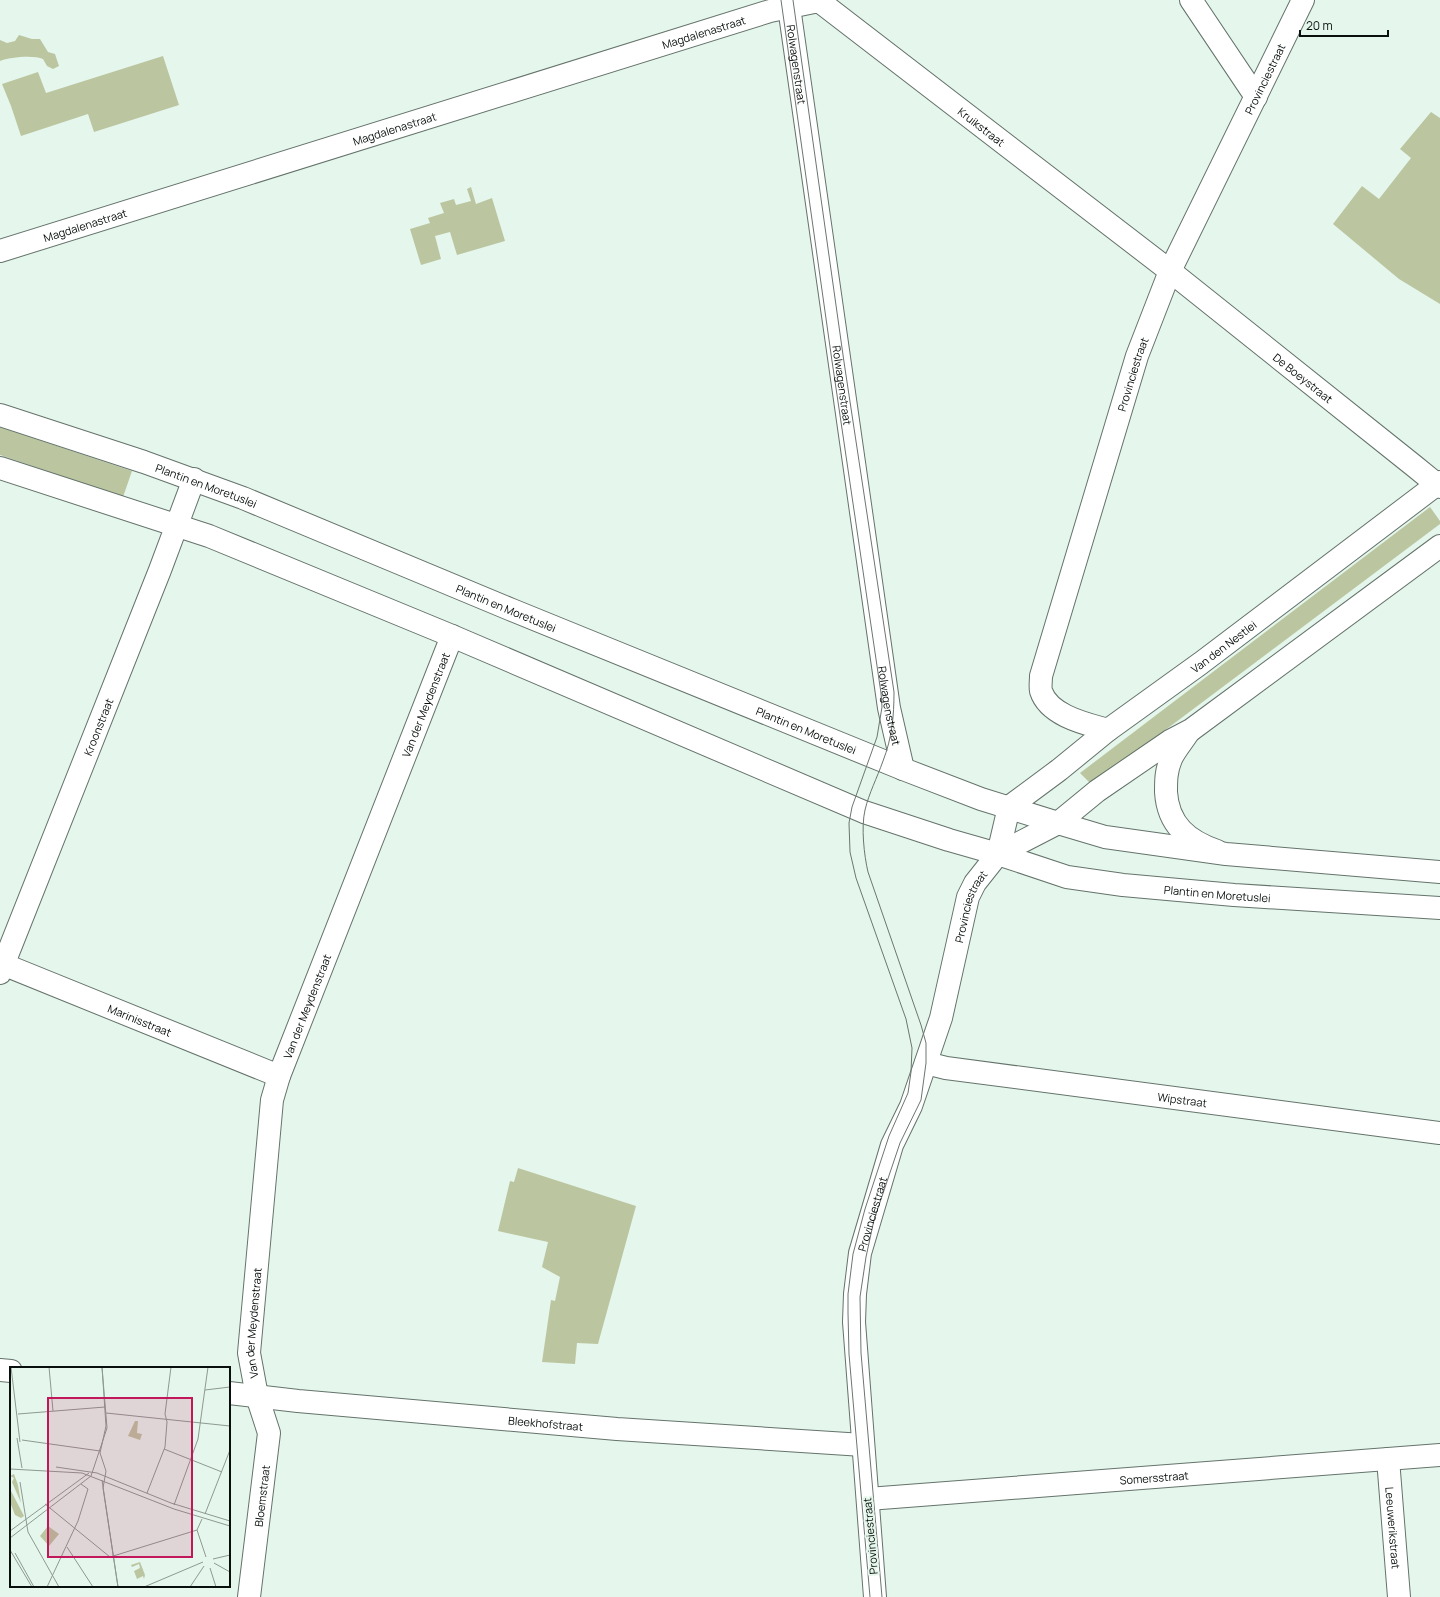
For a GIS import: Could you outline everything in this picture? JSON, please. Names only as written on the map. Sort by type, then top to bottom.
[{"type":"street","points":[[1191,0],[1256,97]]},
{"type":"street","name":"Provinciestraat","points":[[1108,730],[1085,724],[1054,710],[1047,703],[1041,690],[1041,676],[1136,356],[1170,271],[1303,0]]},
{"type":"street","name":"Kruikstraat","points":[[788,4],[820,1],[1170,271]]},
{"type":"street","name":"Magdalenastraat","points":[[0,251],[762,14],[788,4]]},
{"type":"street","name":"Rolwagenstraat","points":[[788,4],[889,708],[903,769]]},
{"type":"street","name":"De Boeystraat","points":[[1170,271],[1439,484]]},
{"type":"street","name":"Plantin en Moretuslei","points":[[0,415],[194,479],[903,769],[981,798],[1058,823],[1105,837],[1226,854],[1440,872]]},
{"type":"street","name":"Plantin en Moretuslei","points":[[0,468],[176,524],[209,536],[452,636],[864,812],[1066,877],[1123,885],[1234,895],[1440,908]]},
{"type":"street","name":"Kroonstraat","points":[[1,967],[160,570],[194,479]]},
{"type":"street","name":"Van den Nestlei","points":[[1010,807],[1054,774],[1108,730],[1201,663],[1439,484]]},
{"type":"street","points":[[998,854],[1058,823],[1097,791],[1170,741],[1191,730],[1440,546]]},
{"type":"street","name":"Van der Meydenstraat","points":[[258,1396],[249,1353],[272,1100],[279,1076],[452,636]]},
{"type":"street","points":[[1191,730],[1172,757],[1166,775],[1167,800],[1170,816],[1184,833],[1202,846],[1226,854]]},
{"type":"street","points":[[998,854],[1010,807]]},
{"type":"street","name":"Provinciestraat","points":[[875,1597],[854,1322],[855,1294],[860,1253],[892,1145],[911,1106],[941,1018],[968,897],[975,884],[998,854]]},
{"type":"street","name":"Marinisstraat","points":[[1,967],[279,1076]]},
{"type":"street","name":"Wipstraat","points":[[926,1063],[946,1068],[1440,1133]]},
{"type":"street","points":[[0,1370],[10,1371]]},
{"type":"street","name":"Bleekhofstraat","points":[[230,1393],[298,1401],[617,1428],[863,1445]]},
{"type":"street","name":"Bloemstraat","points":[[249,1597],[269,1433],[258,1396]]},
{"type":"street","name":"Somersstraat","points":[[868,1499],[1440,1455]]},
{"type":"street","name":"Leeuwerikstraat","points":[[1388,1460],[1399,1597]]},
{"type":"green space","points":[[19,35],[32,39],[40,39],[48,52],[55,54],[59,66],[53,69],[47,66],[43,59],[34,57],[0,61],[0,40],[7,43],[15,41]]},
{"type":"green space","points":[[163,56],[179,105],[94,132],[88,114],[21,136],[2,84],[38,72],[46,93]]},
{"type":"green space","points":[[1431,112],[1440,118],[1440,304],[1399,279],[1333,224],[1362,186],[1379,199],[1411,158],[1400,149]]},
{"type":"green space","points":[[471,187],[476,204],[492,198],[505,241],[457,255],[450,232],[435,236],[441,259],[421,265],[410,229],[430,223],[428,218],[444,213],[440,203],[454,199],[456,205],[471,201],[467,189]]},
{"type":"green space","points":[[0,427],[132,471],[123,497],[0,455]]},
{"type":"green space","points":[[1430,507],[1440,521],[1440,524],[1092,785],[1080,773]]},
{"type":"green space","points":[[518,1168],[636,1206],[598,1344],[577,1343],[575,1364],[542,1362],[551,1300],[555,1301],[560,1277],[542,1267],[548,1242],[498,1231],[510,1181],[514,1182]]},
{"type":"tram line","points":[[781,0],[881,693],[882,707],[877,737],[852,807],[849,823],[850,852],[856,878],[906,1019],[912,1048],[908,1093],[889,1136],[865,1209],[853,1254],[848,1294],[849,1354],[870,1597]]},
{"type":"tram line","points":[[793,0],[844,362],[894,692],[893,718],[889,744],[865,810],[863,824],[865,858],[868,872],[926,1043],[926,1063],[921,1100],[900,1143],[874,1220],[866,1257],[860,1297],[861,1353],[882,1597]]}]
